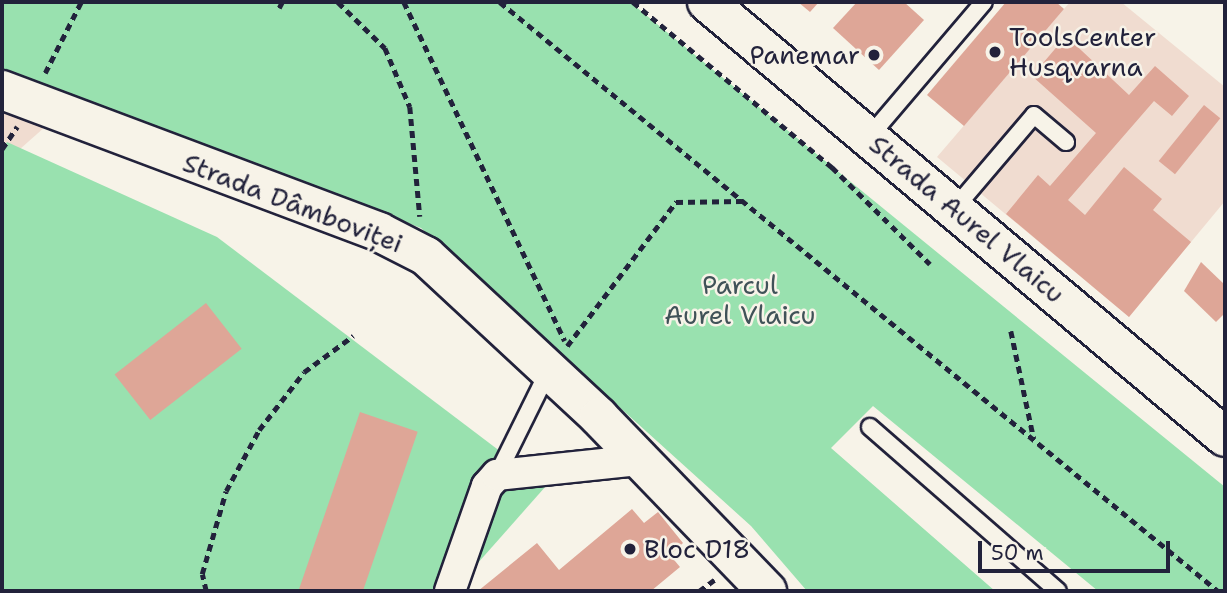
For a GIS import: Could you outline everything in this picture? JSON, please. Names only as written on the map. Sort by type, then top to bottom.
[{"type":"street","name":"Strada Aurel Vlaicu","points":[[708,2],[1225,438]]},
{"type":"street","name":"Strada Dâmboviței","points":[[17,105],[379,232],[426,256],[558,357],[640,460],[767,591]]},
{"type":"street","points":[[450,591],[487,486],[497,475],[640,460]]},
{"type":"lane","points":[[869,137],[984,2]]},
{"type":"lane","points":[[954,209],[1034,115],[1066,142]]},
{"type":"lane","points":[[497,475],[558,357]]},
{"type":"lane","points":[[870,427],[1058,591]]},
{"type":"path","points":[[2,149],[17,105],[81,2]]},
{"type":"path","points":[[338,2],[385,48],[410,107],[426,256]]},
{"type":"path","points":[[404,2],[558,357],[676,202],[743,201]]},
{"type":"path","points":[[500,2],[1218,591]]},
{"type":"path","points":[[633,2],[832,167],[930,264]]},
{"type":"path","points":[[1011,331],[1034,440]]},
{"type":"path","points":[[206,591],[202,574],[226,492],[259,430],[303,372],[353,336]]},
{"type":"shaded area","points":[[1070,2],[1121,2],[1225,87],[1225,201],[1129,317],[937,157]]},
{"type":"shaded area","points":[[2,107],[46,126],[2,165]]},
{"type":"green space","name":"Parcul Aurel Vlaicu","points":[[2,2],[630,2],[1225,487],[1225,591],[1098,591],[873,406],[831,448],[995,591],[807,591],[751,526],[421,228],[2,71]]},
{"type":"green space","points":[[7,142],[217,237],[546,486],[453,591],[2,591],[2,149]]},
{"type":"building","points":[[798,2],[819,2],[810,12]]},
{"type":"building","points":[[857,2],[904,2],[924,20],[879,70],[833,28]]},
{"type":"building","name":"ToolsCenter Husqvarna","points":[[1006,2],[1056,2],[1064,9],[964,126],[927,95]]},
{"type":"building","points":[[1066,36],[1129,95],[1155,66],[1189,96],[1172,116],[1154,101],[1068,200],[1085,215],[1124,167],[1162,199],[1153,210],[1191,242],[1129,317],[1006,214],[1038,175],[1050,186],[1096,133],[1032,76]]},
{"type":"building","points":[[1204,105],[1220,118],[1175,174],[1159,161]]},
{"type":"building","points":[[1201,262],[1225,285],[1225,313],[1216,322],[1184,291]]},
{"type":"building","points":[[206,303],[242,349],[150,420],[115,374]]},
{"type":"building","points":[[360,412],[418,432],[363,591],[298,591]]},
{"type":"building","name":"Bloc D18","points":[[632,509],[644,523],[658,512],[683,543],[670,555],[680,567],[651,591],[478,591],[537,543],[559,570]]},
{"type":"place","name":"ToolsCenter Husqvarna","points":[[995,52]]},
{"type":"place","name":"Panemar","points":[[874,55]]},
{"type":"place","name":"Bloc D18","points":[[630,549]]}]
